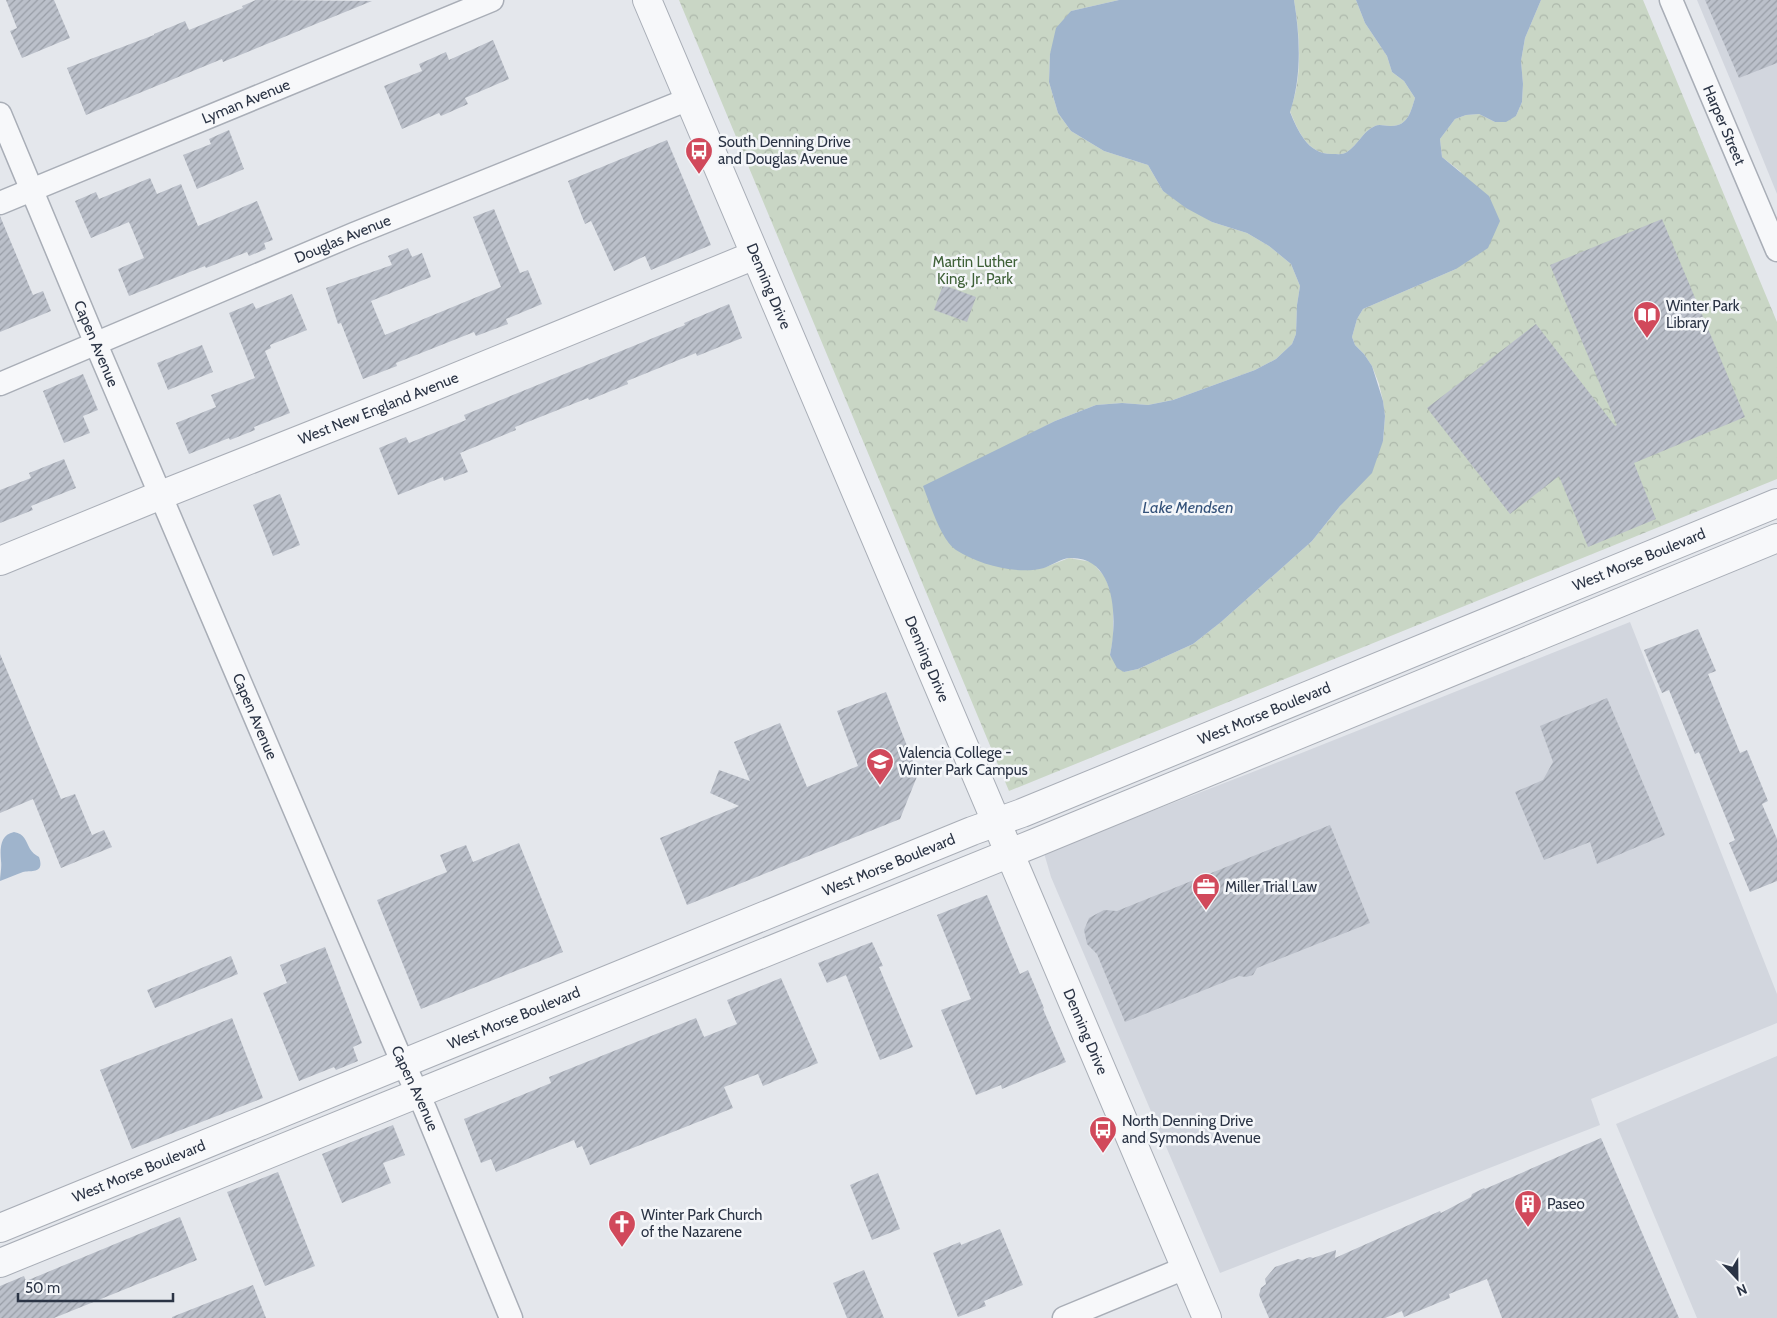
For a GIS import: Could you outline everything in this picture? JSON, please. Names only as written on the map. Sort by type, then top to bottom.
[{"type":"street","name":"Lyman Avenue","points":[[0,203],[492,0]]},
{"type":"street","name":"Denning Drive","points":[[647,0],[1206,1318]]},
{"type":"street","name":"Harper Street","points":[[1671,0],[1777,250]]},
{"type":"street","name":"Douglas Avenue","points":[[0,384],[354,234],[689,99]]},
{"type":"street","name":"Capen Avenue","points":[[0,114],[96,344],[418,1094],[511,1318]]},
{"type":"street","name":"West New England Avenue","points":[[0,562],[755,255]]},
{"type":"street","name":"West Morse Boulevard","points":[[0,1228],[1777,503]]},
{"type":"street","points":[[0,1264],[1777,538]]},
{"type":"street","points":[[1364,672],[1376,702]]},
{"type":"street","points":[[1064,1318],[1185,1268]]},
{"type":"shaded area","points":[[1697,0],[1777,0],[1777,194],[1738,98]]},
{"type":"shaded area","points":[[1630,622],[1777,994],[1777,1023],[1591,1099],[1600,1125],[1220,1273],[1051,877],[1044,853]]},
{"type":"shaded area","points":[[1777,1056],[1777,1318],[1697,1318],[1616,1124]]},
{"type":"green space","name":"Martin Luther King, Jr. Park","points":[[679,0],[1119,0],[1071,11],[1050,54],[1049,82],[1058,113],[1071,131],[1104,151],[1148,165],[1163,191],[1212,222],[1247,233],[1269,246],[1291,264],[1300,286],[1296,334],[1292,344],[1276,359],[1255,370],[1173,400],[1148,405],[1122,403],[1096,405],[1055,421],[975,462],[1043,568],[1069,558],[1092,562],[1105,577],[1113,598],[1113,639],[1110,655],[1124,672],[1138,669],[1193,644],[1221,622],[1312,541],[1340,506],[1383,441],[1385,416],[1379,384],[1372,366],[1355,345],[1352,337],[1357,319],[1363,309],[1456,269],[1461,172],[1442,157],[1440,139],[1455,119],[1466,115],[1479,114],[1495,122],[1516,116],[1522,102],[1521,61],[1525,38],[1541,0],[1643,0],[1777,322],[1777,479],[1009,791]]},
{"type":"green space","points":[[1294,0],[1356,0],[1365,23],[1387,56],[1392,72],[1404,81],[1415,98],[1405,121],[1396,126],[1375,126],[1351,149],[1342,154],[1317,151],[1305,140],[1290,111],[1299,70],[1298,28]]},
{"type":"water","name":"Lake Mendsen","points":[[1119,0],[1294,0],[1299,56],[1297,85],[1290,112],[1305,140],[1317,151],[1342,154],[1351,149],[1375,126],[1396,126],[1405,121],[1415,98],[1404,81],[1392,72],[1387,56],[1365,23],[1356,0],[1541,0],[1525,38],[1521,61],[1522,102],[1516,116],[1506,122],[1495,122],[1479,114],[1466,115],[1455,119],[1440,139],[1442,157],[1489,196],[1500,221],[1488,248],[1456,269],[1363,309],[1357,319],[1352,337],[1355,345],[1372,366],[1383,401],[1385,416],[1383,441],[1372,473],[1340,506],[1312,541],[1221,622],[1193,644],[1138,669],[1124,672],[1117,668],[1110,655],[1113,609],[1105,579],[1097,567],[1085,560],[1069,558],[1034,570],[1011,569],[987,564],[965,555],[956,550],[946,538],[936,521],[923,486],[1055,421],[1096,405],[1122,403],[1148,405],[1173,400],[1255,370],[1276,359],[1292,344],[1296,334],[1300,286],[1291,264],[1269,246],[1247,233],[1212,222],[1186,208],[1163,191],[1148,165],[1104,151],[1071,131],[1058,113],[1049,82],[1050,54],[1056,28],[1071,11]]},
{"type":"water","points":[[14,832],[23,836],[31,850],[39,857],[40,866],[39,869],[23,872],[0,881],[3,839]]},
{"type":"building","points":[[6,0],[54,0],[70,38],[22,58],[10,31],[17,28]]},
{"type":"building","points":[[256,0],[372,1],[223,62],[222,59],[86,115],[67,68],[154,35],[185,21],[189,30],[243,8],[242,6]]},
{"type":"building","points":[[1705,0],[1777,0],[1777,63],[1739,78]]},
{"type":"building","points":[[493,40],[509,79],[465,98],[468,104],[441,116],[439,113],[402,129],[384,86],[422,71],[419,64],[446,52],[449,60]]},
{"type":"building","points":[[229,130],[244,169],[197,189],[183,155],[211,144],[209,139]]},
{"type":"building","points":[[667,140],[711,245],[651,270],[645,256],[614,271],[591,221],[585,224],[568,181]]},
{"type":"building","points":[[150,178],[157,194],[181,184],[198,226],[257,201],[273,240],[264,243],[266,249],[249,256],[247,252],[206,268],[205,266],[129,296],[118,269],[144,258],[129,222],[91,238],[75,201],[96,192],[99,199]]},
{"type":"building","points":[[494,209],[520,273],[528,270],[542,304],[506,319],[508,324],[476,336],[474,332],[396,363],[397,366],[363,379],[341,323],[338,324],[326,288],[392,265],[388,256],[408,248],[412,257],[422,253],[431,277],[371,301],[385,335],[501,287],[473,217]]},
{"type":"building","points":[[0,216],[33,295],[43,291],[51,311],[0,332]]},
{"type":"building","points":[[1662,219],[1745,417],[1634,463],[1656,519],[1588,547],[1559,476],[1510,514],[1427,408],[1536,324],[1615,426],[1617,425],[1550,265]]},
{"type":"building","points":[[943,285],[976,297],[967,322],[934,310]]},
{"type":"building","points":[[292,294],[307,330],[270,345],[271,348],[265,351],[290,413],[254,427],[255,430],[189,454],[176,423],[216,407],[211,395],[255,378],[229,313],[253,303],[256,309]]},
{"type":"building","points":[[729,304],[742,338],[697,356],[696,353],[627,381],[628,384],[589,400],[588,398],[515,427],[516,430],[460,453],[468,472],[444,481],[443,477],[398,495],[379,448],[406,437],[409,443],[466,420],[464,415],[685,325],[684,323]]},
{"type":"building","points":[[202,345],[213,372],[168,390],[157,363]]},
{"type":"building","points":[[83,374],[98,410],[83,416],[90,433],[64,443],[43,391]]},
{"type":"building","points":[[64,459],[76,488],[31,506],[33,510],[0,523],[0,490],[31,478],[29,473]]},
{"type":"building","points":[[280,494],[300,545],[273,556],[253,505]]},
{"type":"building","points":[[1698,629],[1716,671],[1708,674],[1740,753],[1747,750],[1768,801],[1762,804],[1777,839],[1777,881],[1750,892],[1729,843],[1735,840],[1699,752],[1695,754],[1669,690],[1662,693],[1644,650]]},
{"type":"building","points":[[0,654],[61,799],[75,794],[92,835],[104,830],[112,847],[61,868],[33,799],[0,813]]},
{"type":"building","points":[[886,692],[918,774],[900,819],[687,905],[660,838],[739,806],[710,793],[719,770],[750,781],[734,742],[780,723],[807,787],[858,766],[837,711]]},
{"type":"building","points":[[1607,698],[1665,835],[1597,864],[1590,842],[1544,860],[1515,792],[1543,780],[1553,762],[1540,726]]},
{"type":"building","points":[[1330,825],[1370,923],[1257,968],[1253,975],[1239,976],[1125,1022],[1097,954],[1087,944],[1084,930],[1089,918],[1104,910],[1117,911]]},
{"type":"building","points":[[519,843],[563,952],[421,1009],[377,900],[447,872],[440,855],[466,845],[473,862]]},
{"type":"building","points":[[987,895],[1020,974],[1028,970],[1066,1062],[1002,1089],[1001,1085],[976,1095],[941,1010],[971,999],[937,915]]},
{"type":"building","points":[[872,942],[883,966],[879,967],[913,1047],[880,1060],[846,975],[827,983],[818,963]]},
{"type":"building","points":[[325,947],[362,1043],[353,1047],[358,1061],[336,1070],[334,1067],[299,1081],[263,993],[287,983],[280,965]]},
{"type":"building","points":[[231,956],[238,974],[155,1008],[147,990]]},
{"type":"building","points":[[781,978],[818,1063],[763,1086],[758,1074],[724,1087],[733,1108],[590,1165],[582,1146],[577,1148],[574,1140],[496,1172],[491,1159],[481,1163],[464,1119],[551,1083],[549,1077],[696,1018],[704,1037],[737,1024],[727,1000]]},
{"type":"building","points":[[232,1018],[263,1098],[132,1149],[100,1070]]},
{"type":"building","points":[[393,1125],[405,1155],[383,1163],[391,1183],[342,1203],[322,1154]]},
{"type":"building","name":"Paseo","points":[[1601,1138],[1679,1318],[1502,1318],[1487,1279],[1449,1294],[1450,1298],[1404,1317],[1402,1311],[1385,1318],[1269,1318],[1259,1295],[1261,1288],[1266,1284],[1265,1279],[1275,1267],[1298,1259],[1313,1258],[1336,1250],[1335,1258],[1440,1211],[1441,1213],[1484,1188]]},
{"type":"building","points":[[278,1172],[315,1266],[265,1286],[227,1192]]},
{"type":"building","points":[[878,1173],[900,1229],[872,1240],[850,1185]]},
{"type":"building","points":[[180,1217],[197,1260],[54,1318],[0,1318],[0,1286],[24,1276],[26,1281]]},
{"type":"building","points":[[1000,1229],[1023,1285],[984,1301],[986,1306],[958,1317],[933,1253],[960,1242],[961,1245]]},
{"type":"building","points":[[864,1270],[884,1318],[847,1318],[833,1283]]},
{"type":"building","points":[[253,1285],[266,1318],[172,1318],[172,1317]]},
{"type":"place","name":"South Denning Drive and Douglas Avenue","points":[[699,175]]},
{"type":"place","name":"Winter Park Library","points":[[1647,339]]},
{"type":"place","name":"Valencia College - Winter Park Campus","points":[[880,786]]},
{"type":"place","name":"Miller Trial Law","points":[[1206,911]]},
{"type":"place","name":"North Denning Drive and Symonds Avenue","points":[[1103,1154]]},
{"type":"place","name":"Paseo","points":[[1528,1228]]},
{"type":"place","name":"Winter Park Church of the Nazarene","points":[[622,1248]]}]
